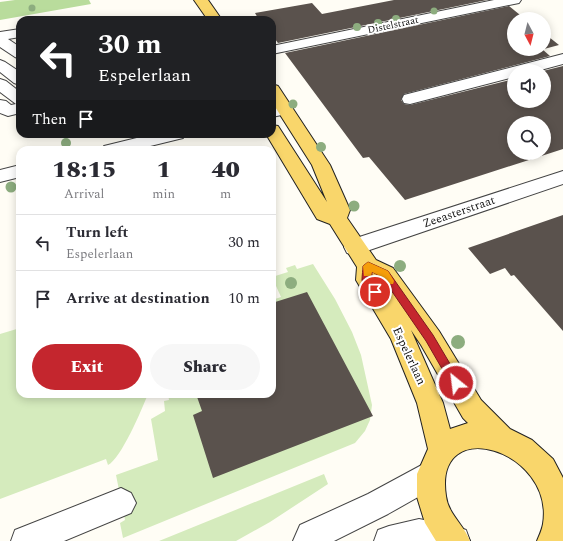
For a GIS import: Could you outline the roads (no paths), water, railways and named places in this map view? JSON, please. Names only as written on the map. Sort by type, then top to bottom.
[{"type":"main road","points":[[201,0],[212,16]]},
{"type":"main road","points":[[278,110],[321,166],[340,210],[337,219]]},
{"type":"main road","points":[[276,136],[324,214],[337,219],[362,256]]},
{"type":"main road","name":"Espelerlaan","points":[[362,256],[385,274],[430,338],[472,409],[500,438]]},
{"type":"main road","name":"Espelerlaan","points":[[362,256],[367,280],[401,334],[415,364],[430,403],[436,462],[430,490],[434,508],[442,525],[455,541]]},
{"type":"main road","points":[[436,462],[453,441],[468,436],[484,435],[500,438],[517,446],[531,456],[544,470],[553,486],[558,504],[558,530]]},
{"type":"street","name":"Distelstraat","points":[[276,49],[514,0]]},
{"type":"street","points":[[0,36],[16,34]]},
{"type":"street","points":[[0,40],[16,51]]},
{"type":"street","points":[[545,64],[563,59]]},
{"type":"street","points":[[0,65],[16,77]]},
{"type":"street","points":[[410,99],[507,74]]},
{"type":"street","points":[[0,84],[16,97]]},
{"type":"street","points":[[0,105],[8,111],[16,109]]},
{"type":"street","points":[[127,146],[160,138]]},
{"type":"street","points":[[0,176],[16,172]]},
{"type":"street","name":"Zeeasterstraat","points":[[362,256],[563,177]]},
{"type":"street","points":[[308,541],[311,536],[378,504],[436,462]]},
{"type":"street","points":[[26,541],[121,503]]},
{"type":"street","points":[[389,541],[419,534],[455,541]]}]
